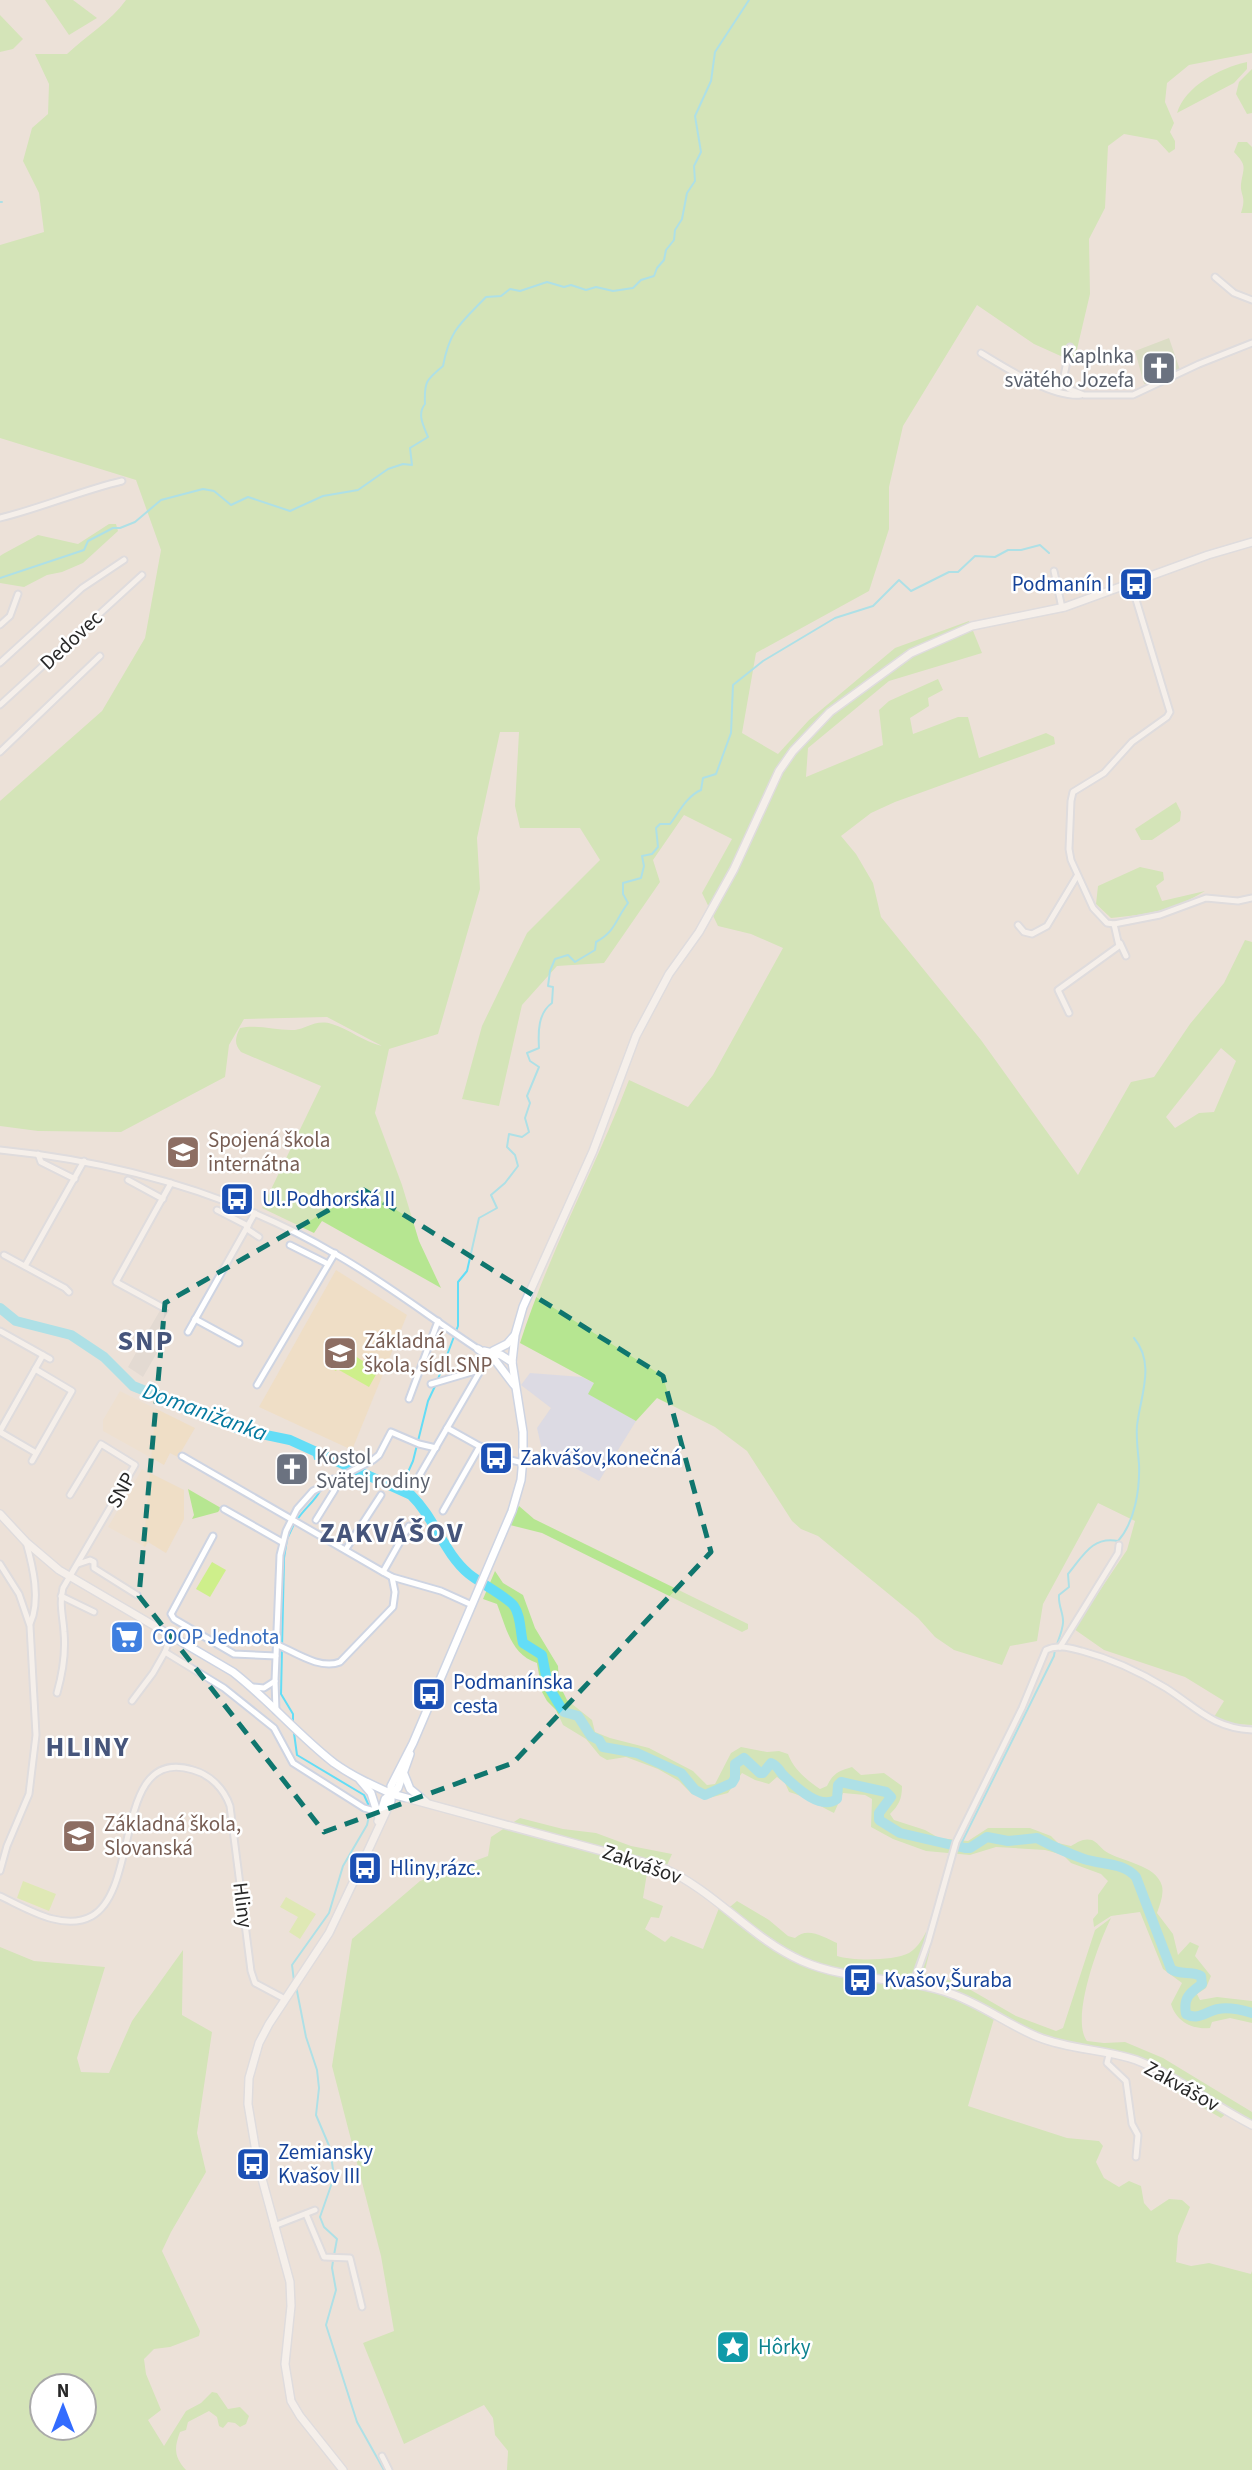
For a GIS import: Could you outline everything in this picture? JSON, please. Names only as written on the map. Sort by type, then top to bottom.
[{"type":"street","points":[[1215,277],[1234,293],[1252,300]]},
{"type":"street","points":[[981,353],[1024,377],[1075,396],[1133,395],[1252,343]]},
{"type":"street","points":[[1070,347],[1065,384],[1069,389],[1084,395]]},
{"type":"street","points":[[0,518],[23,513],[87,489],[122,481]]},
{"type":"street","points":[[343,2470],[291,2401],[285,2364],[291,2306],[290,2282],[258,2164],[248,2104],[249,2078],[260,2043],[328,1933],[391,1801],[391,1786],[413,1743],[515,1504],[523,1463],[523,1432],[512,1362],[515,1335],[523,1307],[593,1151],[636,1037],[669,974],[699,932],[734,869],[779,771],[793,751],[830,712],[911,653],[972,626],[1062,608],[1252,542]]},
{"type":"street","name":"Dedovec","points":[[0,663],[82,588],[124,560]]},
{"type":"street","points":[[1054,571],[1062,608]]},
{"type":"street","name":"Dedovec","points":[[0,705],[142,575]]},
{"type":"street","points":[[1131,583],[1170,712],[1132,742],[1104,773],[1073,792],[1070,801],[1069,849],[1077,876],[1093,908],[1107,923],[1114,924],[1179,910],[1206,898],[1238,901],[1252,898]]},
{"type":"street","points":[[0,625],[10,616],[18,594]]},
{"type":"street","name":"Dedovec","points":[[0,752],[100,656]]},
{"type":"street","points":[[1018,925],[1024,932],[1032,934],[1047,926],[1077,876]]},
{"type":"street","points":[[1114,924],[1126,956]]},
{"type":"street","points":[[1069,1013],[1058,990],[1116,949],[1120,943]]},
{"type":"street","points":[[0,1150],[84,1161],[171,1183],[255,1213],[335,1253],[438,1321],[495,1360],[516,1387]]},
{"type":"street","points":[[38,1154],[41,1162],[75,1179]]},
{"type":"street","points":[[25,1266],[84,1161]]},
{"type":"street","points":[[128,1180],[163,1199]]},
{"type":"street","points":[[162,1307],[116,1282],[171,1183]]},
{"type":"street","points":[[217,1210],[259,1237]]},
{"type":"street","points":[[188,1332],[255,1213]]},
{"type":"street","points":[[290,1245],[328,1264]]},
{"type":"street","points":[[257,1385],[335,1253]]},
{"type":"street","points":[[4,1255],[69,1292]]},
{"type":"street","points":[[195,1319],[239,1343]]},
{"type":"street","points":[[409,1399],[438,1321]]},
{"type":"street","points":[[0,1331],[50,1359]]},
{"type":"street","points":[[488,1352],[502,1348],[515,1335]]},
{"type":"street","points":[[478,1349],[501,1355],[512,1362]]},
{"type":"street","points":[[36,1453],[0,1432],[43,1355]]},
{"type":"street","points":[[495,1360],[512,1362]]},
{"type":"street","points":[[32,1461],[72,1391],[35,1369]]},
{"type":"street","points":[[418,1478],[479,1373],[475,1371],[431,1384]]},
{"type":"street","points":[[447,1428],[499,1457],[523,1463]]},
{"type":"street","points":[[276,1711],[276,1656],[281,1647],[282,1542],[295,1520],[313,1491],[379,1455],[391,1432],[436,1448]]},
{"type":"street","name":"SNP","points":[[69,1577],[135,1465],[101,1444],[71,1495]]},
{"type":"street","points":[[443,1511],[480,1446]]},
{"type":"street","points":[[182,1456],[392,1577],[441,1591],[472,1605]]},
{"type":"street","points":[[316,1520],[336,1487],[333,1479]]},
{"type":"street","points":[[346,1549],[381,1495]]},
{"type":"street","points":[[224,1508],[282,1542]]},
{"type":"street","points":[[0,1514],[26,1542],[69,1577],[223,1665],[250,1686],[291,1726],[335,1763],[359,1779],[371,1793],[379,1816]]},
{"type":"street","points":[[383,1572],[409,1526]]},
{"type":"street","points":[[213,1536],[171,1614],[174,1619],[234,1654],[276,1656]]},
{"type":"street","points":[[26,1542],[36,1594],[35,1615],[30,1626]]},
{"type":"street","points":[[1057,1647],[1118,1553],[1119,1545]]},
{"type":"street","points":[[78,1564],[90,1560],[94,1562],[94,1568],[137,1595]]},
{"type":"street","points":[[0,1564],[19,1594],[30,1626],[36,1735],[33,1772],[26,1803],[7,1846],[0,1871]]},
{"type":"street","points":[[57,1693],[65,1667],[61,1596],[69,1577]]},
{"type":"street","points":[[281,1647],[322,1664],[340,1662],[393,1607],[396,1592],[392,1577]]},
{"type":"street","points":[[61,1596],[94,1612]]},
{"type":"street","points":[[132,1701],[165,1652],[171,1635]]},
{"type":"street","points":[[913,1984],[928,1942],[955,1846],[1022,1708],[1045,1650],[1071,1648],[1119,1663],[1169,1690],[1215,1722],[1229,1728],[1252,1730]]},
{"type":"street","points":[[165,1652],[223,1688],[274,1728],[293,1763],[379,1816]]},
{"type":"street","points":[[250,1686],[264,1688],[275,1681]]},
{"type":"street","points":[[375,1833],[385,1799],[398,1788],[413,1743]]},
{"type":"street","name":"Hliny","points":[[1,1895],[55,1919],[80,1920],[94,1914],[104,1905],[121,1866],[138,1797],[146,1781],[168,1768],[193,1770],[213,1781],[228,1802],[251,1971],[256,1983],[285,1999]]},
{"type":"street","points":[[404,1771],[410,1789],[429,1804]]},
{"type":"street","name":"Zakvášov","points":[[359,1779],[392,1794],[661,1867],[694,1883],[768,1942],[801,1960],[846,1975],[913,1984],[946,1992],[972,2002],[1048,2041],[1145,2065],[1252,2125]]},
{"type":"street","name":"Zakvášov","points":[[1109,2054],[1107,2063],[1126,2081],[1132,2124],[1138,2135],[1136,2158]]},
{"type":"street","points":[[274,2226],[315,2210]]},
{"type":"street","points":[[306,2214],[324,2257],[351,2258],[362,2307]]},
{"type":"street","points":[[382,2456],[389,2470]]},
{"type":"highlighted area","points":[[364,1190],[663,1376],[711,1552],[513,1763],[324,1832],[139,1596],[165,1303]]},
{"type":"shaded area","name":"Základná škola, sídl.SNP","points":[[336,1270],[407,1315],[352,1450],[259,1407]]},
{"type":"shaded area","points":[[162,1307],[169,1310],[149,1346],[158,1351],[143,1377],[128,1367],[142,1342],[127,1334],[129,1329],[144,1338]]},
{"type":"shaded area","points":[[530,1373],[582,1377],[594,1383],[589,1394],[636,1421],[599,1481],[542,1450],[537,1428],[551,1408],[521,1385]]},
{"type":"shaded area","points":[[120,1391],[195,1428],[178,1457],[170,1453],[164,1465],[103,1431],[103,1420]]},
{"type":"shaded area","points":[[142,1469],[184,1490],[184,1519],[166,1553],[148,1542],[145,1547],[108,1527]]},
{"type":"green space","points":[[45,0],[73,0],[97,18],[69,35]]},
{"type":"green space","points":[[126,0],[1252,0],[1252,53],[1189,65],[1167,83],[1165,102],[1174,123],[1170,132],[1175,141],[1175,149],[1169,153],[1157,140],[1124,134],[1108,146],[1105,208],[1089,239],[1090,294],[1074,362],[1034,344],[977,305],[903,426],[889,487],[889,529],[869,591],[756,653],[742,733],[778,754],[809,720],[895,648],[969,621],[982,653],[889,681],[808,748],[806,777],[883,745],[879,710],[889,701],[938,679],[943,690],[928,698],[929,706],[910,718],[913,734],[958,717],[968,717],[979,758],[1046,733],[1054,737],[1055,744],[871,813],[841,836],[856,854],[873,883],[881,917],[981,1040],[1078,1175],[1131,1082],[1154,1077],[1190,1024],[1224,983],[1245,940],[1252,942],[1252,1725],[1235,1724],[1214,1717],[1224,1701],[1185,1677],[1104,1650],[1074,1629],[1127,1550],[1135,1521],[1098,1503],[1043,1604],[1037,1641],[1010,1646],[1002,1665],[954,1650],[935,1637],[918,1618],[818,1536],[801,1529],[792,1521],[747,1451],[715,1427],[657,1398],[636,1421],[588,1394],[594,1383],[520,1343],[544,1276],[629,1080],[688,1107],[713,1075],[783,948],[751,934],[718,926],[702,893],[732,839],[684,815],[653,860],[660,882],[604,963],[557,966],[522,1005],[499,1106],[462,1099],[482,1026],[527,933],[600,860],[580,828],[520,828],[515,806],[519,732],[500,732],[477,838],[480,889],[438,1034],[389,1049],[375,1113],[402,1185],[419,1241],[441,1288],[322,1221],[314,1233],[262,1208],[321,1086],[241,1052],[236,1044],[237,1035],[240,1028],[247,1027],[295,1030],[316,1023],[326,1023],[382,1046],[327,1017],[244,1019],[229,1045],[225,1077],[121,1132],[38,1131],[0,1126],[0,801],[102,711],[145,638],[161,550],[136,480],[0,438],[0,245],[44,232],[39,193],[23,161],[32,128],[48,114],[49,84],[35,54],[67,54]],"holes":[[[1221,1048],[1236,1061],[1214,1112],[1199,1113],[1175,1128],[1166,1117]]]},
{"type":"green space","points":[[0,15],[23,39],[13,49],[0,52]]},
{"type":"green space","points":[[1247,62],[1247,69],[1234,83],[1177,113],[1188,94],[1205,80]]},
{"type":"green space","points":[[1252,69],[1252,113],[1247,114],[1236,94],[1239,82]]},
{"type":"green space","points":[[1238,142],[1247,142],[1252,147],[1252,213],[1241,213],[1243,166],[1234,152]]},
{"type":"green space","points":[[1169,338],[1180,370],[1144,384],[1135,351]]},
{"type":"green space","points":[[109,524],[116,524],[118,531],[83,563],[47,575],[24,587],[0,583],[0,556],[38,535],[78,544]]},
{"type":"green space","points":[[1176,802],[1181,812],[1180,821],[1152,840],[1141,840],[1135,829]]},
{"type":"green space","points":[[1140,867],[1163,872],[1164,880],[1156,886],[1162,901],[1205,891],[1160,911],[1111,918],[1096,904],[1098,886]]},
{"type":"green space","points":[[337,1344],[378,1371],[369,1387],[339,1370],[342,1362],[336,1371],[325,1365]]},
{"type":"green space","points":[[188,1489],[221,1508],[218,1512],[192,1519],[194,1515]]},
{"type":"green space","points":[[519,1506],[534,1519],[748,1624],[748,1629],[742,1632],[542,1533],[510,1525]]},
{"type":"green space","points":[[212,1562],[226,1570],[210,1597],[196,1589]]},
{"type":"green space","points":[[495,1571],[503,1583],[523,1595],[535,1628],[558,1666],[559,1684],[567,1700],[592,1720],[595,1732],[649,1748],[693,1771],[707,1785],[715,1784],[731,1753],[741,1747],[788,1754],[797,1770],[820,1789],[827,1786],[837,1773],[852,1767],[861,1775],[884,1773],[902,1786],[896,1808],[890,1814],[894,1820],[925,1830],[939,1838],[968,1841],[988,1828],[1030,1828],[1051,1836],[1058,1843],[1071,1846],[1083,1840],[1092,1840],[1112,1855],[1153,1873],[1162,1886],[1157,1913],[1173,1934],[1178,1955],[1190,1942],[1199,1946],[1195,1956],[1211,1976],[1206,1988],[1197,1994],[1200,2000],[1217,1997],[1252,2001],[1252,2023],[1230,2018],[1212,2022],[1210,2028],[1203,2028],[1191,2026],[1181,2020],[1171,2004],[1182,1983],[1163,1969],[1140,1912],[1111,1916],[1094,1927],[1093,1919],[1098,1913],[1098,1895],[1108,1881],[1101,1874],[1071,1863],[1063,1855],[1045,1850],[996,1847],[970,1855],[926,1851],[893,1839],[871,1827],[872,1799],[865,1795],[843,1793],[834,1813],[789,1792],[785,1783],[777,1777],[769,1784],[742,1773],[728,1793],[709,1798],[692,1794],[679,1781],[658,1769],[626,1757],[607,1760],[600,1756],[586,1739],[563,1725],[556,1710],[542,1692],[537,1663],[521,1654],[515,1647],[497,1604],[483,1599]]},
{"type":"green space","points":[[520,1818],[563,1829],[596,1833],[631,1846],[672,1854],[664,1872],[648,1867],[643,1898],[663,1906],[659,1918],[651,1917],[645,1929],[665,1942],[671,1936],[703,1949],[719,1908],[731,1906],[737,1901],[769,1920],[788,1936],[795,1938],[810,1933],[837,1943],[837,1956],[844,1958],[902,1956],[914,1949],[926,1932],[930,1950],[924,1974],[957,1982],[1016,2016],[1056,2031],[1063,2028],[1095,1930],[1111,1918],[1088,1980],[1084,1999],[1083,2030],[1087,2041],[1125,2042],[1163,2058],[1252,2112],[1252,2122],[1230,2110],[1221,2118],[1164,2085],[1155,2065],[1126,2053],[1068,2042],[1034,2031],[996,2012],[968,2106],[1067,2138],[1099,2141],[1103,2146],[1096,2162],[1104,2178],[1119,2187],[1129,2181],[1141,2186],[1144,2203],[1151,2211],[1169,2199],[1182,2200],[1190,2207],[1178,2236],[1176,2262],[1191,2266],[1209,2263],[1251,2274],[1252,2271],[1252,2470],[507,2470],[508,2451],[495,2435],[493,2418],[484,2405],[404,2444],[363,2343],[394,2331],[381,2256],[332,2066],[352,1939],[420,1881],[488,1856],[491,1837]]},
{"type":"green space","points":[[23,1881],[56,1894],[49,1911],[17,1898]]},
{"type":"green space","points":[[286,1897],[316,1914],[300,1939],[289,1932],[298,1917],[280,1907]]},
{"type":"green space","points":[[0,1947],[34,1961],[105,1967],[77,2058],[81,2072],[109,2073],[132,2021],[183,1950],[182,2015],[212,2032],[197,2133],[206,2172],[162,2251],[200,2331],[199,2336],[170,2347],[154,2349],[144,2359],[146,2374],[161,2410],[148,2420],[164,2446],[186,2411],[201,2403],[212,2392],[217,2393],[228,2409],[240,2407],[249,2416],[246,2424],[240,2427],[228,2422],[223,2428],[219,2426],[217,2417],[209,2411],[188,2422],[186,2430],[180,2432],[176,2448],[179,2461],[186,2470],[0,2470]]},
{"type":"waterway","points":[[0,578],[84,550],[88,541],[113,528],[135,522],[161,500],[203,489],[214,491],[231,505],[248,497],[290,511],[323,496],[358,490],[388,469],[403,464],[412,465],[410,448],[428,437],[421,416],[427,382],[443,366],[449,343],[458,327],[486,297],[501,296],[510,289],[520,291],[547,282],[564,287],[571,285],[586,290],[596,287],[613,291],[633,288],[641,280],[654,276],[664,260],[666,250],[674,240],[675,230],[682,219],[687,193],[695,181],[694,166],[701,152],[695,116],[711,81],[715,52],[749,0]]},
{"type":"waterway","points":[[438,1379],[458,1326],[458,1282],[467,1271],[479,1218],[497,1208],[491,1195],[518,1166],[515,1155],[507,1147],[509,1134],[522,1137],[529,1132],[525,1118],[530,1103],[527,1096],[539,1067],[530,1061],[527,1053],[539,1048],[541,1017],[552,1003],[553,987],[548,986],[555,959],[568,955],[575,962],[595,950],[596,942],[611,929],[628,903],[623,894],[623,883],[641,878],[644,866],[642,856],[652,854],[658,847],[656,828],[660,824],[670,824],[687,800],[701,790],[703,778],[716,774],[731,733],[733,685],[763,661],[835,618],[873,606],[899,580],[911,591],[949,572],[958,572],[975,556],[995,557],[1008,550],[1040,545],[1049,553]]},
{"type":"waterway","name":"Domanižanka","points":[[0,1308],[16,1321],[71,1335],[104,1357],[133,1386],[242,1430],[290,1440],[411,1495],[427,1514],[460,1565],[514,1606],[523,1643],[542,1655],[548,1686],[560,1706],[564,1712],[578,1716],[591,1736],[599,1740],[603,1747],[637,1753],[681,1773],[695,1790],[705,1795],[732,1783],[735,1778],[735,1764],[744,1758],[760,1773],[773,1764],[801,1791],[823,1802],[837,1799],[838,1785],[841,1782],[886,1792],[891,1797],[879,1813],[879,1820],[900,1833],[965,1848],[970,1848],[987,1837],[1008,1841],[1037,1838],[1084,1859],[1125,1869],[1136,1877],[1171,1969],[1201,1976],[1202,1984],[1187,1999],[1186,2014],[1199,2016],[1227,2008],[1252,2013]]},
{"type":"waterway","points":[[959,1848],[1054,1656],[1063,1623],[1059,1595],[1069,1587],[1068,1574],[1095,1544],[1109,1540],[1118,1541],[1129,1524],[1139,1484],[1137,1426],[1145,1381],[1144,1359],[1134,1338]]},
{"type":"waterway","points":[[400,1490],[413,1461],[428,1401],[436,1384]]},
{"type":"waterway","name":"Domanižanka","points":[[313,1451],[315,1459]]},
{"type":"waterway","points":[[297,1520],[320,1491]]},
{"type":"waterway","points":[[293,1723],[293,1714],[281,1694],[284,1558],[287,1539],[294,1524]]},
{"type":"waterway","points":[[294,1733],[297,1755],[364,1795],[369,1806]]},
{"type":"waterway","points":[[294,1981],[292,1965],[329,1913],[343,1866],[367,1825],[370,1812]]},
{"type":"waterway","points":[[296,1986],[306,2037],[317,2070],[319,2088],[316,2115],[330,2148],[334,2177],[320,2217],[324,2227],[337,2239],[334,2255]]},
{"type":"waterway","points":[[333,2261],[336,2290],[326,2325],[357,2422],[384,2470]]},
{"type":"place","name":"Kaplnka svätého Jozefa","points":[[1159,368]]},
{"type":"place","name":"Podmanín I","points":[[1136,584]]},
{"type":"place","name":"Spojená škola internátna","points":[[183,1152]]},
{"type":"place","name":"Ul.Podhorská II","points":[[237,1199]]},
{"type":"place","name":"Základná škola, sídl.SNP","points":[[340,1353]]},
{"type":"place","name":"Zakvášov,konečná","points":[[496,1458]]},
{"type":"place","name":"Kostol Svätej rodiny","points":[[292,1469]]},
{"type":"place","name":"COOP Jednota","points":[[127,1637]]},
{"type":"place","name":"Podmanínska cesta","points":[[429,1694]]},
{"type":"place","name":"Základná škola, Slovanská","points":[[79,1836]]},
{"type":"place","name":"Hliny,rázc.","points":[[365,1868]]},
{"type":"place","name":"Kvašov,Šuraba","points":[[860,1980]]},
{"type":"place","name":"Zemiansky Kvašov III","points":[[253,2164]]},
{"type":"place","name":"Hôrky","points":[[733,2347]]},
{"type":"district","name":"SNP","points":[[146,1341]]},
{"type":"district","name":"ZAKVÁŠOV","points":[[392,1533]]},
{"type":"district","name":"HLINY","points":[[88,1747]]}]
